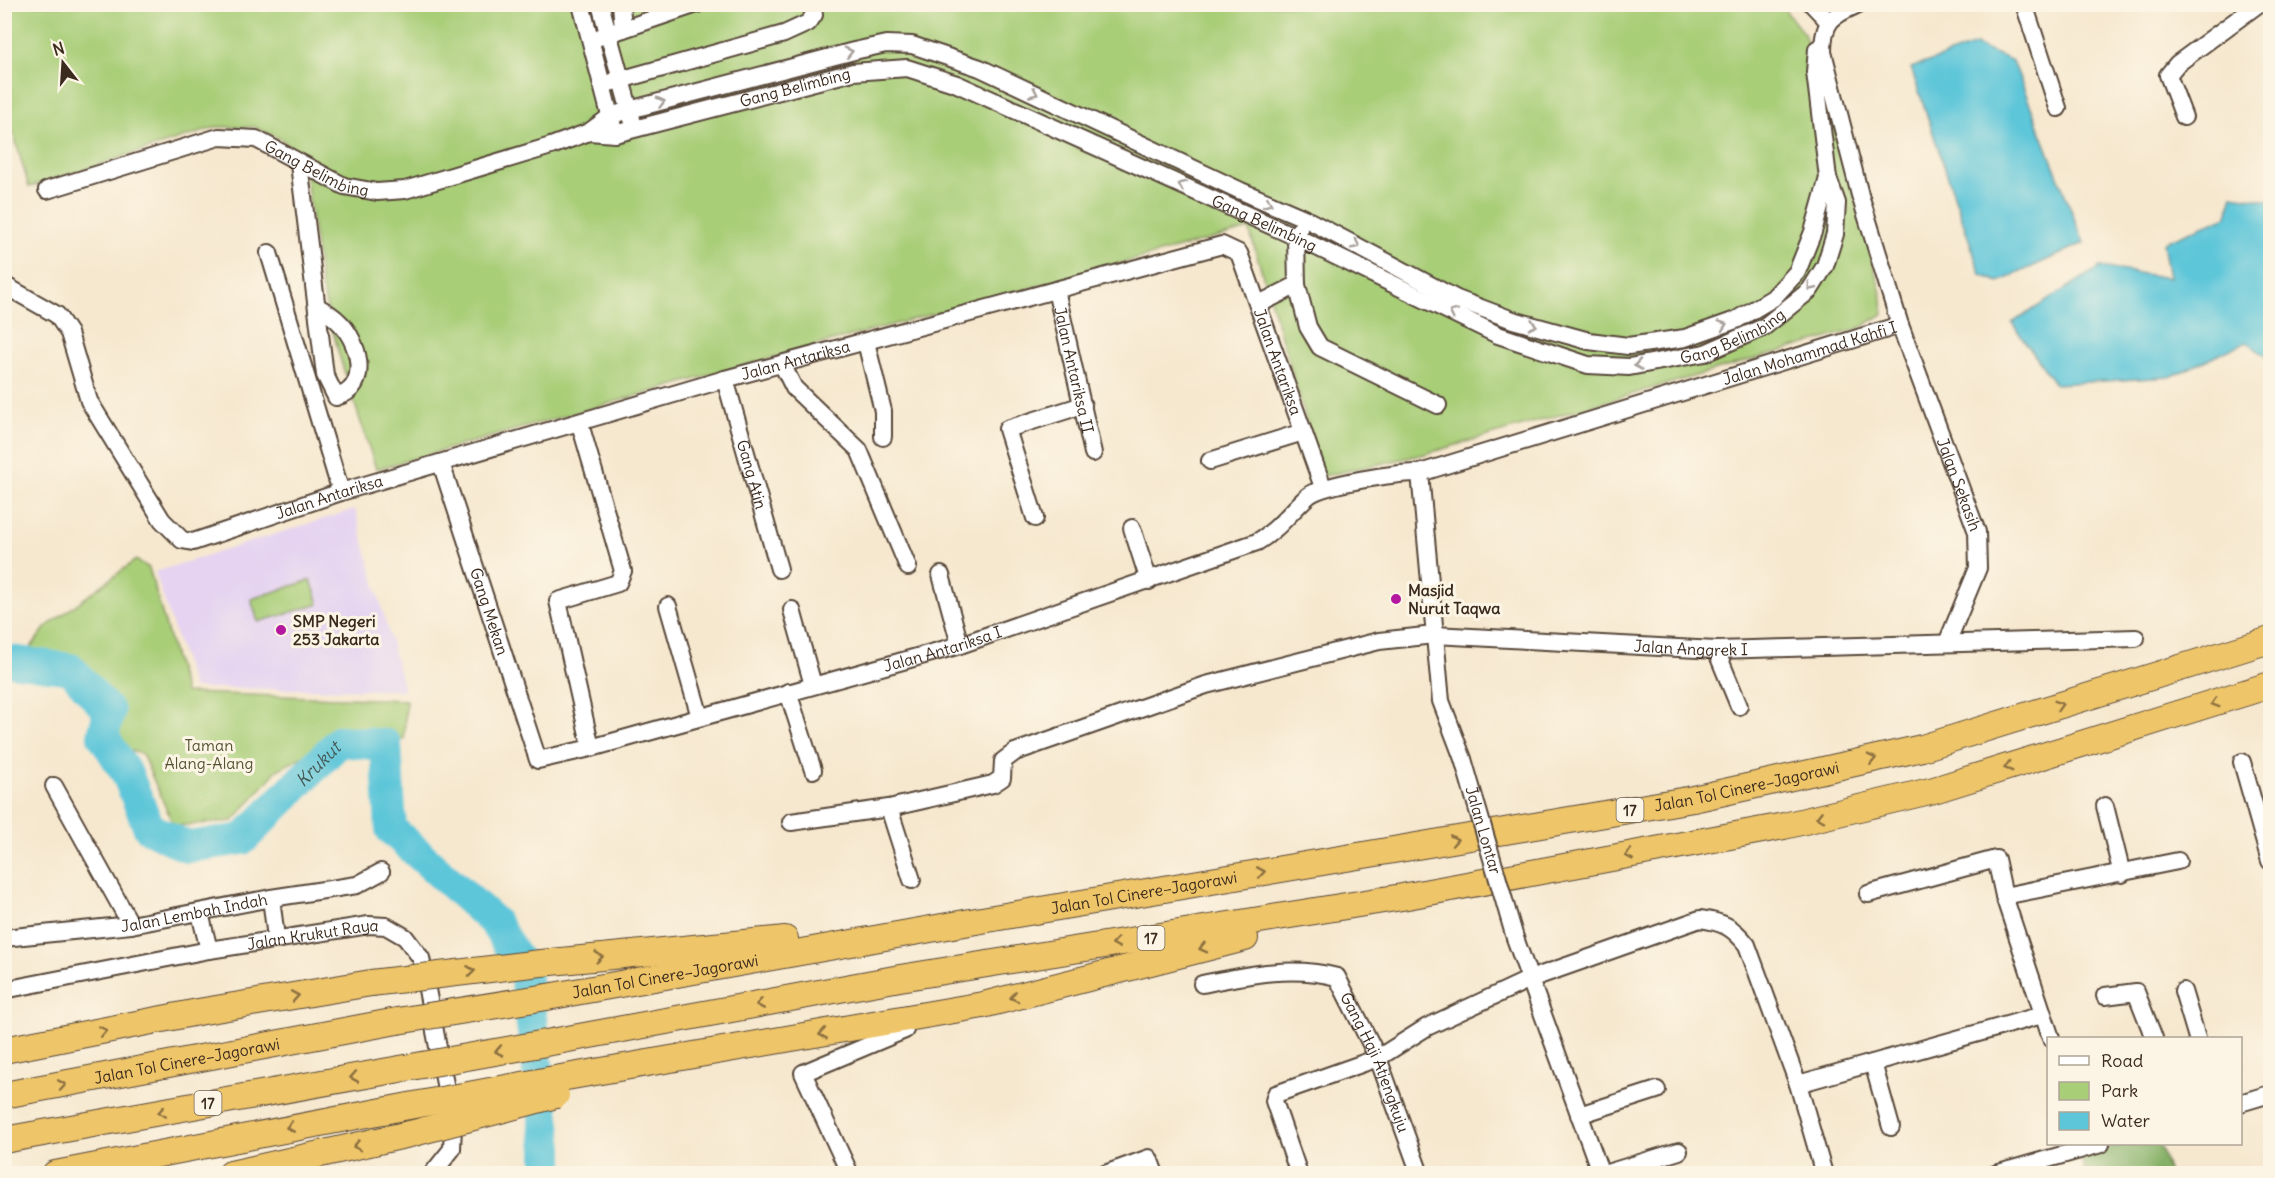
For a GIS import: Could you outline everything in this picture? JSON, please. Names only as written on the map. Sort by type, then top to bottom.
[{"type":"highway","name":"Jalan Tol Cinere–Jagorawi","points":[[4,1095],[397,1021],[1693,799],[1922,748],[2271,640]]},
{"type":"highway","name":"17","points":[[4,1140],[900,978],[1402,897],[1784,826],[1923,792],[2271,685]]},
{"type":"highway","points":[[56,1173],[409,1106],[553,1088],[710,1054],[983,1005],[1402,897]]},
{"type":"highway","points":[[4,1052],[198,1012],[371,983],[541,963],[976,921]]},
{"type":"highway","points":[[231,1173],[414,1133],[553,1088]]},
{"type":"street","points":[[600,4],[616,31]]},
{"type":"street","points":[[621,4],[616,31],[621,78],[634,129]]},
{"type":"street","points":[[602,85],[784,34],[808,23],[814,15],[812,4]]},
{"type":"street","points":[[1812,4],[1831,18],[1859,4]]},
{"type":"street","points":[[2024,4],[2058,108]]},
{"type":"street","points":[[590,40],[694,5]]},
{"type":"street","points":[[2184,117],[2168,75],[2176,64],[2257,5]]},
{"type":"street","points":[[579,6],[615,134]]},
{"type":"street","name":"Gang Belimbing","points":[[589,132],[615,134],[852,72],[907,68],[957,84],[1296,237],[1498,335],[1588,365],[1629,367],[1704,353],[1764,327],[1810,290],[1825,266],[1835,234],[1837,203],[1828,178],[1815,72],[1818,44],[1831,18]]},
{"type":"street","name":"Jalan Mohammad Kahfi I","points":[[1420,473],[1900,324],[1860,195],[1827,72],[1831,18]]},
{"type":"street","name":"Gang Belimbing","points":[[47,190],[219,137],[256,139],[344,186],[377,192],[405,190],[589,132],[610,117],[629,110],[854,51],[886,44],[912,45],[945,54],[980,68],[1241,191],[1304,218],[1457,299],[1589,341],[1628,346],[1685,338],[1736,320],[1773,298],[1797,273],[1813,232],[1828,178]]},
{"type":"street","points":[[907,68],[912,45]]},
{"type":"street","points":[[299,164],[307,248],[318,307],[325,375],[336,397],[356,387],[359,370],[356,350],[339,322],[318,307]]},
{"type":"street","points":[[1304,218],[1296,237],[1297,285],[1308,327],[1320,347],[1438,405]]},
{"type":"street","points":[[1813,232],[1835,234]]},
{"type":"street","name":"Jalan Antariksa","points":[[4,285],[57,315],[69,333],[89,401],[162,520],[182,540],[193,542],[341,492],[580,424],[725,379],[1222,245],[1239,253],[1323,487]]},
{"type":"street","points":[[269,253],[341,492]]},
{"type":"street","points":[[1259,304],[1297,285]]},
{"type":"street","name":"Jalan Antariksa II","points":[[1056,290],[1093,453]]},
{"type":"street","name":"Jalan Sekasih","points":[[1900,324],[1977,532],[1978,568],[1947,643]]},
{"type":"street","points":[[866,342],[883,411],[883,437]]},
{"type":"street","points":[[782,364],[794,388],[859,450],[908,567]]},
{"type":"street","name":"Gang Atin","points":[[725,379],[778,569]]},
{"type":"street","points":[[1035,518],[1007,435],[1007,429],[1083,405]]},
{"type":"street","points":[[580,424],[623,571],[618,583],[558,601],[591,748]]},
{"type":"street","points":[[1210,461],[1303,432]]},
{"type":"street","name":"Gang Mekan","points":[[441,464],[538,760]]},
{"type":"street","points":[[1323,487],[1403,472],[1420,473]]},
{"type":"street","name":"Jalan Lontar","points":[[1420,473],[1441,701],[1463,759],[1515,938],[1579,1115],[1603,1173]]},
{"type":"street","name":"Jalan Antariksa I","points":[[538,760],[591,748],[960,645],[1149,581],[1257,542],[1272,534],[1309,495],[1323,487]]},
{"type":"street","points":[[1132,528],[1149,581]]},
{"type":"street","points":[[941,575],[960,645]]},
{"type":"street","points":[[668,606],[700,717]]},
{"type":"street","points":[[792,610],[813,685]]},
{"type":"street","name":"Jalan Anggrek I","points":[[889,808],[993,784],[1002,778],[1003,761],[1015,752],[1206,684],[1379,641],[1434,635],[1716,650],[2136,638]]},
{"type":"street","points":[[1716,650],[1739,706]]},
{"type":"street","points":[[788,692],[813,770]]},
{"type":"street","points":[[2242,762],[2271,861]]},
{"type":"street","points":[[54,786],[131,925]]},
{"type":"street","points":[[2105,806],[2122,874]]},
{"type":"street","points":[[791,822],[889,808],[912,880]]},
{"type":"street","points":[[1868,894],[1995,859],[2004,896],[2051,1037]]},
{"type":"street","points":[[2004,896],[2178,861]]},
{"type":"street","name":"Jalan Lembah Indah","points":[[4,938],[131,925],[200,913],[271,898],[357,885],[381,872]]},
{"type":"street","points":[[271,898],[276,938]]},
{"type":"street","points":[[200,913],[209,950]]},
{"type":"street","points":[[1299,1173],[1274,1097],[1378,1058],[1426,1028],[1530,979],[1700,919],[1722,922],[1736,931],[1747,945],[1798,1084],[1824,1173]]},
{"type":"street","name":"Jalan Krukut Raya","points":[[4,990],[276,938],[369,925],[386,926],[405,937],[421,958],[453,1126],[452,1149],[432,1173]]},
{"type":"street","name":"Gang Haji Atjengkuju","points":[[1202,984],[1285,970],[1318,972],[1337,977],[1378,1058],[1420,1173]]},
{"type":"street","points":[[2183,991],[2197,1037]]},
{"type":"street","points":[[2105,996],[2136,992],[2154,1037]]},
{"type":"street","points":[[1798,1084],[2042,1015]]},
{"type":"street","points":[[850,1173],[803,1073],[905,1030]]},
{"type":"street","points":[[1873,1063],[1891,1126]]},
{"type":"street","points":[[1579,1115],[1657,1090]]},
{"type":"street","points":[[2242,1103],[2271,1094]]},
{"type":"street","points":[[1995,1173],[2050,1166],[2092,1145]]},
{"type":"street","points":[[1603,1173],[1679,1151]]},
{"type":"street","points":[[1105,1173],[1149,1158],[1155,1173]]},
{"type":"shaded area","name":"SMP Negeri 253 Jakarta","points":[[355,509],[404,690],[193,688],[155,572]]},
{"type":"green space","points":[[4,5],[1781,5],[1804,34],[1845,160],[1882,297],[1883,314],[1858,329],[1425,454],[1323,476],[1249,229],[810,347],[376,469],[340,358],[321,285],[304,162],[283,140],[254,127],[217,127],[29,187],[5,105]]},
{"type":"green space","name":"Taman Alang-Alang","points":[[136,560],[149,568],[185,693],[406,700],[404,740],[335,731],[321,747],[277,770],[233,821],[174,826],[142,754],[120,747],[111,733],[115,706],[73,662],[25,655],[46,627]]},
{"type":"green space","points":[[311,580],[319,604],[258,622],[251,599]]},
{"type":"green space","points":[[2120,1145],[2159,1145],[2169,1173],[2085,1173],[2080,1156]]},
{"type":"water","points":[[1975,45],[2013,61],[2084,243],[1999,282],[1981,275],[1911,68]]},
{"type":"water","points":[[2233,195],[2270,201],[2270,359],[2246,342],[2170,377],[2055,384],[2012,323],[2100,267],[2169,278],[2163,243],[2227,216]]},
{"type":"waterway","name":"Krukut","points":[[4,660],[71,669],[109,712],[103,736],[127,774],[149,828],[188,847],[243,839],[340,741],[386,745],[391,829],[494,922],[525,972],[548,1148],[548,1174]]},
{"type":"place","name":"Masjid Nurut Taqwa","points":[[1396,599]]},
{"type":"place","name":"SMP Negeri 253 Jakarta","points":[[281,630]]}]
